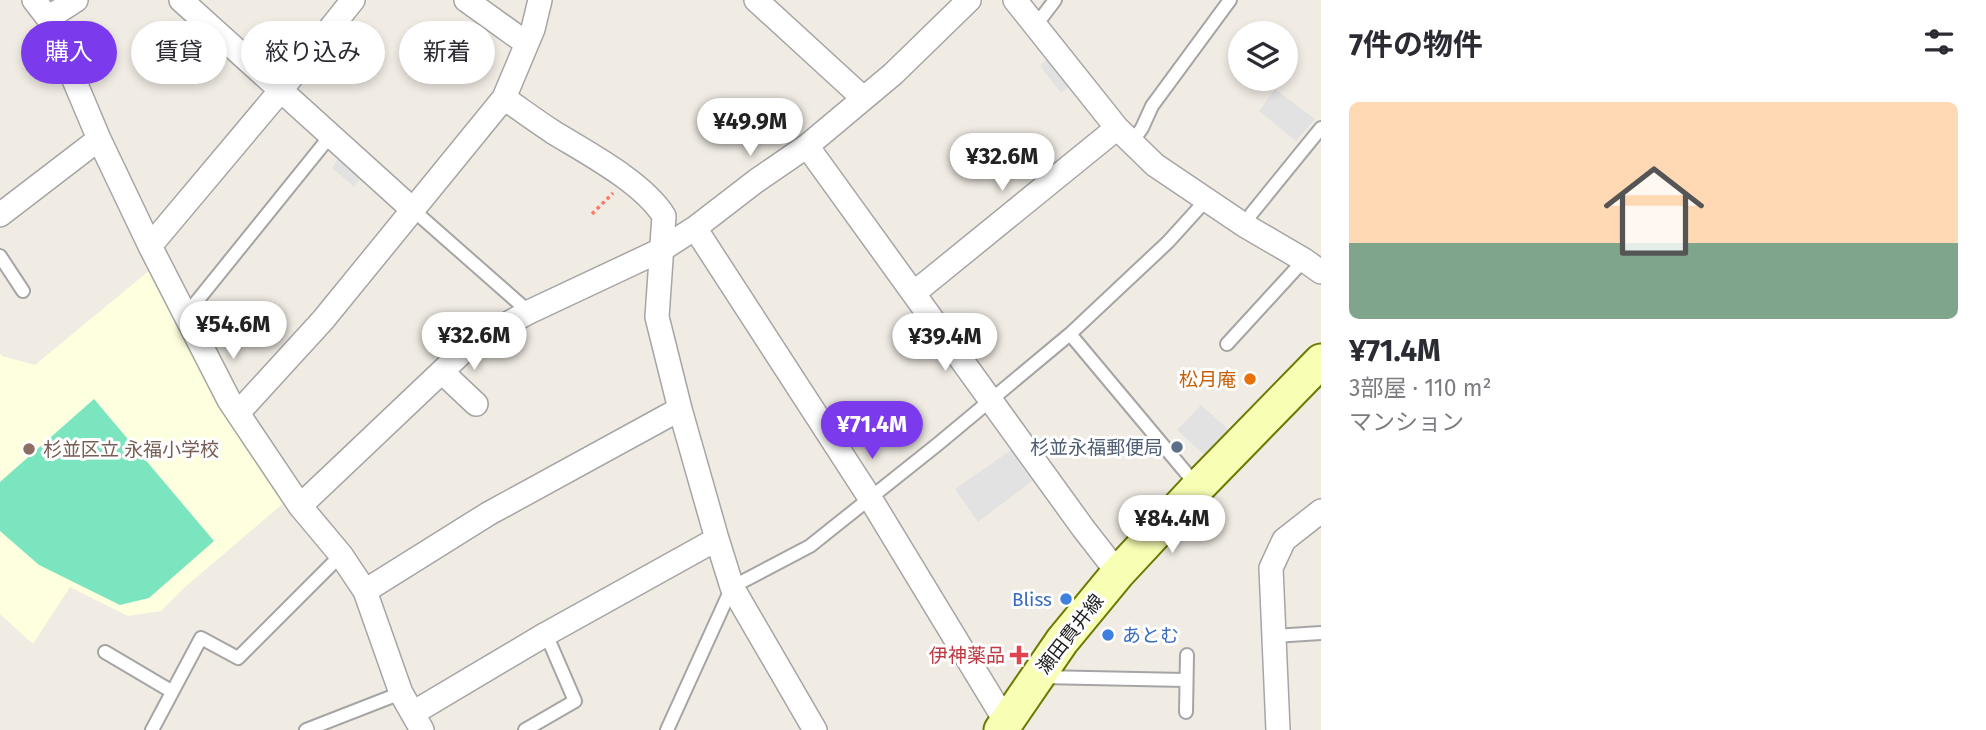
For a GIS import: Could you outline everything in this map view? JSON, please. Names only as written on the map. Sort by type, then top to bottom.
[{"type":"main road","name":"瀬田貫井線","points":[[1003,726],[1062,641],[1118,573],[1321,361]]},
{"type":"street","points":[[76,0],[41,9],[99,139],[185,317],[229,400],[300,506],[341,555],[365,591],[401,692],[420,725],[546,634],[717,539]]},
{"type":"street","points":[[181,0],[412,209]]},
{"type":"street","points":[[150,246],[353,0]]},
{"type":"street","points":[[466,0],[526,43]]},
{"type":"street","points":[[238,413],[323,320],[504,98],[533,29],[540,0]]},
{"type":"street","points":[[300,506],[473,342],[529,312],[661,250],[695,228],[807,146],[893,74],[969,0]]},
{"type":"street","points":[[1015,0],[1125,135],[1155,165],[1244,225],[1313,266]]},
{"type":"street","points":[[768,6],[863,98]]},
{"type":"street","points":[[504,98],[626,180],[656,204],[664,216],[657,317],[717,539],[732,587],[815,730]]},
{"type":"street","points":[[914,293],[1125,135]]},
{"type":"street","points":[[0,215],[99,139]]},
{"type":"street","points":[[807,146],[1118,573]]},
{"type":"street","points":[[695,228],[870,498],[1003,726]]},
{"type":"street","points":[[442,372],[476,404]]},
{"type":"street","points":[[365,591],[488,514],[680,409]]},
{"type":"street","points":[[1278,730],[1271,568],[1284,540],[1321,511]]},
{"type":"lane","points":[[1035,24],[1055,0]]},
{"type":"lane","points":[[1125,135],[1142,128],[1152,106],[1230,0]]},
{"type":"lane","points":[[1244,225],[1321,128]]},
{"type":"lane","points":[[185,317],[331,135]]},
{"type":"lane","points":[[667,730],[732,587],[810,545],[991,400],[1070,334],[1168,242],[1207,199]]},
{"type":"lane","points":[[412,209],[529,312]]},
{"type":"lane","points":[[0,256],[23,291]]},
{"type":"lane","points":[[1227,344],[1313,266]]},
{"type":"lane","points":[[1070,334],[1198,487]]},
{"type":"lane","points":[[152,730],[201,638],[238,658],[341,555]]},
{"type":"lane","points":[[1274,636],[1321,633]]},
{"type":"lane","points":[[524,730],[575,701],[546,634]]},
{"type":"lane","points":[[105,652],[171,691]]},
{"type":"lane","points":[[1186,712],[1187,655]]},
{"type":"lane","points":[[1037,677],[1185,680]]},
{"type":"lane","points":[[306,730],[401,692]]},
{"type":"path","points":[[592,214],[626,180]]},
{"type":"shaded area","points":[[1051,55],[1073,84],[1061,93],[1040,66]]},
{"type":"shaded area","points":[[1274,91],[1278,91],[1315,119],[1296,141],[1259,111]]},
{"type":"shaded area","points":[[340,155],[363,174],[354,187],[332,168]]},
{"type":"shaded area","points":[[156,265],[293,495],[161,611],[128,616],[70,587],[33,644],[0,614],[0,354],[35,365]]},
{"type":"shaded area","points":[[1201,405],[1231,432],[1208,458],[1177,430]]},
{"type":"shaded area","points":[[1011,450],[1032,481],[978,522],[955,489]]},
{"type":"green space","points":[[94,399],[214,541],[149,598],[120,605],[39,565],[0,531],[0,482]]},
{"type":"place","name":"松月庵","points":[[1250,379]]},
{"type":"place","name":"杉並永福郵便局","points":[[1177,447]]},
{"type":"place","name":"杉並区立 永福小学校","points":[[29,449]]},
{"type":"place","name":"Bliss","points":[[1066,599]]},
{"type":"place","name":"あとむ","points":[[1108,635]]},
{"type":"place","name":"伊神薬品","points":[[1019,655]]}]
